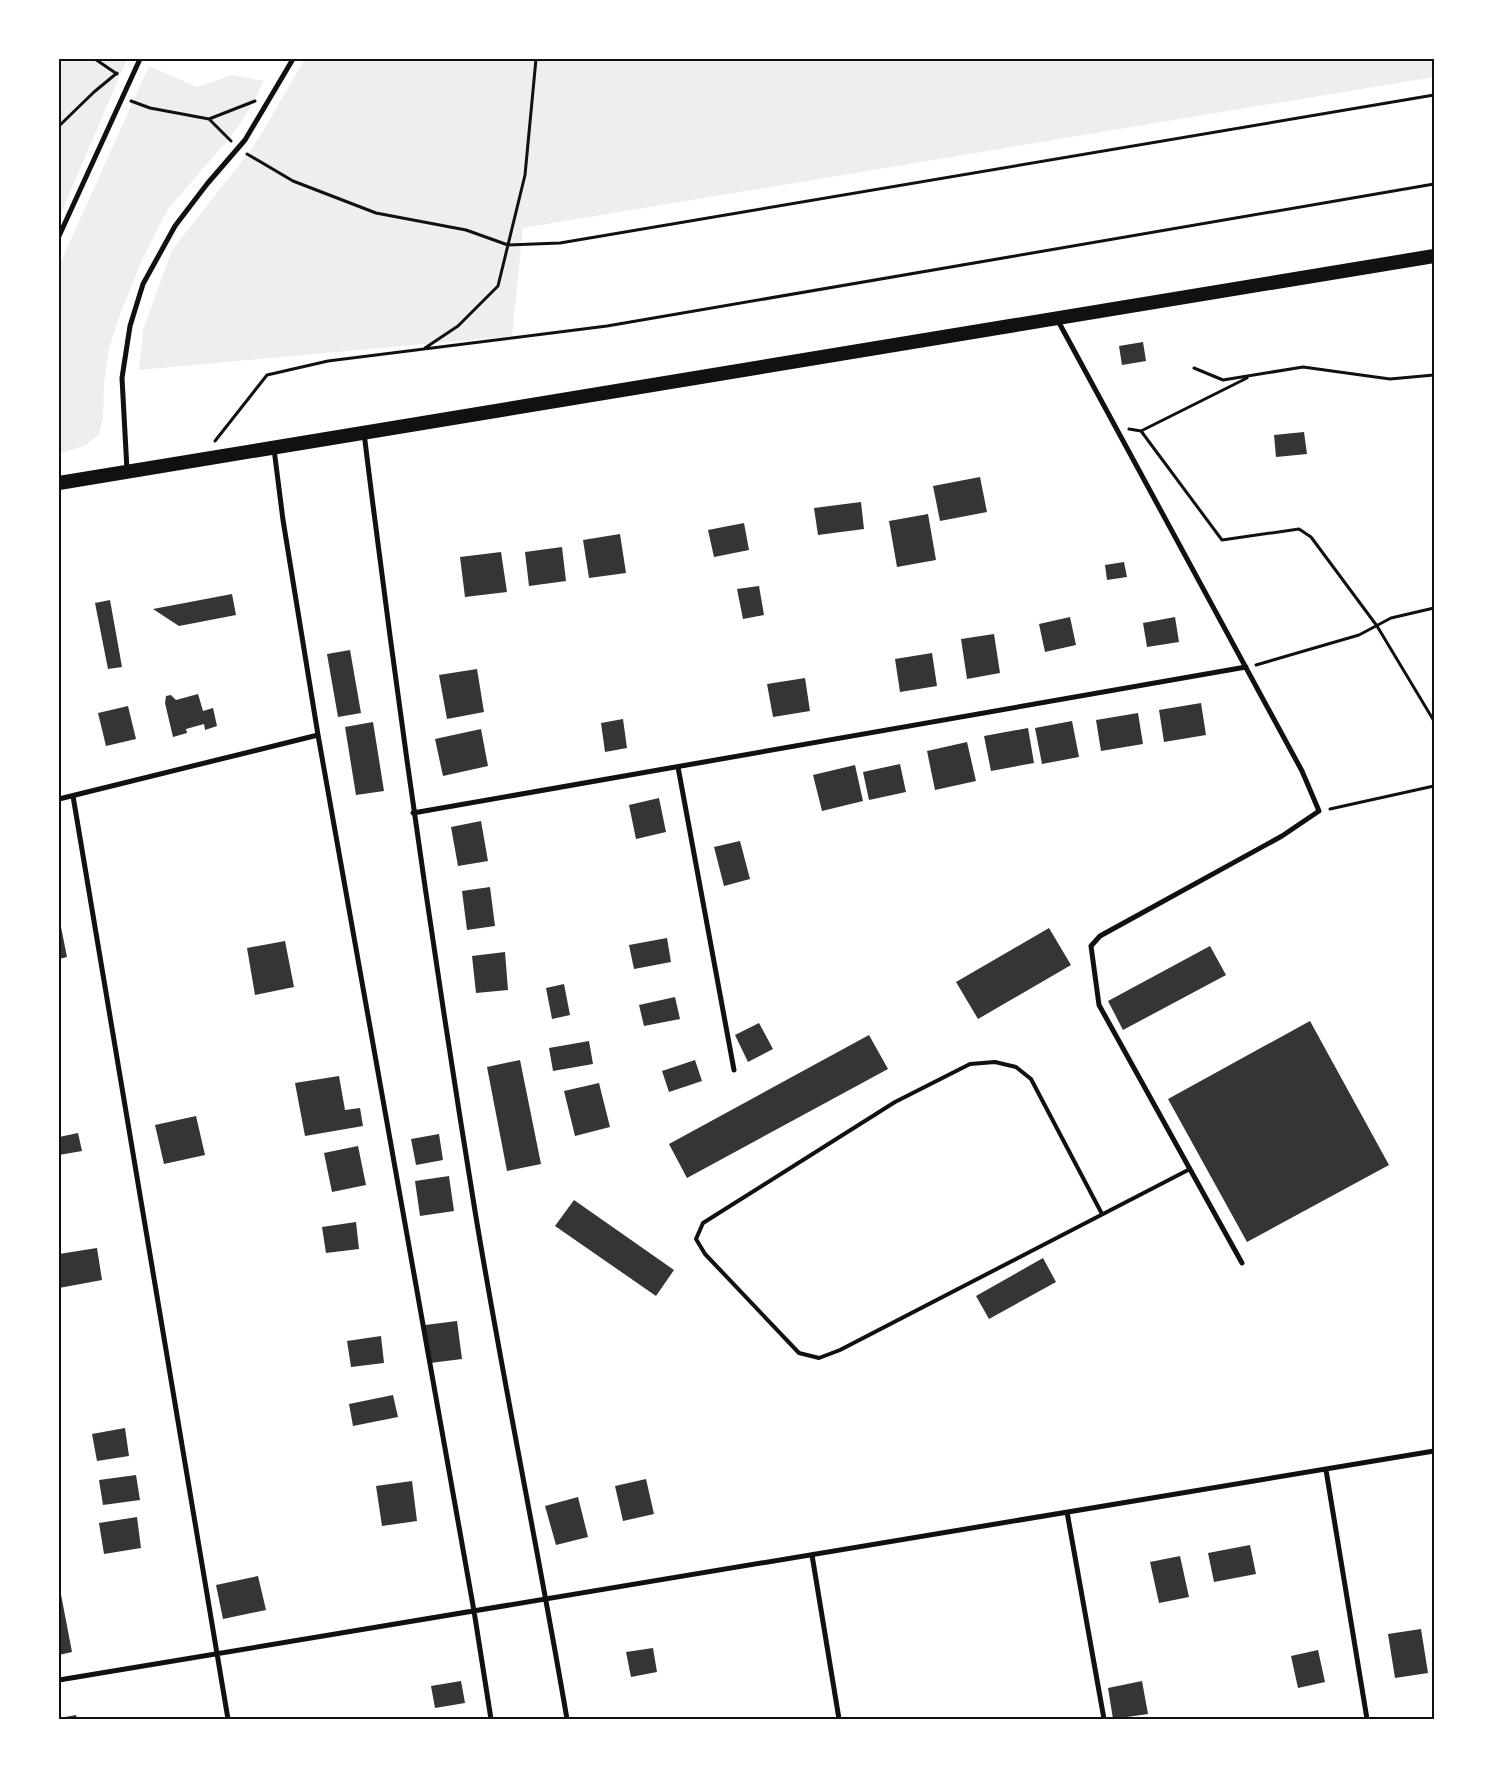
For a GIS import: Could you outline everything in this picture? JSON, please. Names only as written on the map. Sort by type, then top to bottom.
[{"type":"highway","points":[[59,483],[1434,256]]},
{"type":"street","points":[[59,236],[140,59]]},
{"type":"street","points":[[127,471],[122,378],[130,326],[143,284],[175,226],[207,184],[245,140],[293,59]]},
{"type":"street","points":[[1057,319],[1302,771],[1319,811],[1282,836],[1100,936],[1091,946],[1091,957],[1100,1005],[1242,1263]]},
{"type":"street","points":[[364,433],[413,813],[475,1212],[513,1429],[546,1599],[566,1719]]},
{"type":"street","points":[[274,447],[283,520],[318,734],[474,1611],[491,1719]]},
{"type":"street","points":[[413,813],[1246,667]]},
{"type":"street","points":[[59,799],[318,734]]},
{"type":"street","points":[[678,767],[734,1070]]},
{"type":"street","points":[[73,796],[228,1719]]},
{"type":"street","points":[[59,1680],[1434,1452]]},
{"type":"street","points":[[1326,1470],[1367,1719]]},
{"type":"street","points":[[1067,1512],[1104,1719]]},
{"type":"street","points":[[812,1555],[839,1719]]},
{"type":"lane","points":[[1102,1214],[1031,1079],[1016,1068],[995,1062],[970,1064],[895,1102],[703,1223],[696,1239],[705,1254],[798,1353],[819,1358],[840,1350],[1190,1169]]},
{"type":"path","points":[[95,59],[130,82]]},
{"type":"path","points":[[423,349],[458,326],[498,286],[524,175],[536,59]]},
{"type":"path","points":[[59,126],[116,73]]},
{"type":"path","points":[[124,97],[150,108],[209,119],[271,94]]},
{"type":"path","points":[[209,119],[238,148],[293,181],[376,213],[466,230],[508,245],[560,243],[1434,94]]},
{"type":"path","points":[[201,459],[267,375],[328,361],[607,326],[1434,184]]},
{"type":"path","points":[[1194,368],[1223,380],[1303,367],[1390,380],[1434,375]]},
{"type":"path","points":[[1116,428],[1141,431],[1250,376]]},
{"type":"path","points":[[1141,431],[1222,540],[1299,529],[1310,537],[1377,626],[1434,721]]},
{"type":"path","points":[[1246,667],[1360,635],[1391,618],[1434,608]]},
{"type":"path","points":[[1319,811],[1434,786]]},
{"type":"shaded area","points":[[59,59],[127,59],[59,218]]},
{"type":"shaded area","points":[[305,59],[1434,59],[1434,77],[523,228],[512,336],[139,370],[143,330],[172,250],[254,146]]},
{"type":"shaded area","points":[[149,66],[197,87],[232,75],[264,81],[250,109],[231,136],[168,209],[142,260],[119,317],[109,349],[104,384],[103,418],[99,434],[86,445],[59,454],[59,266]]},
{"type":"building","points":[[1143,342],[1146,361],[1122,365],[1119,346]]},
{"type":"building","points":[[1304,432],[1307,454],[1276,457],[1274,435]]},
{"type":"building","points":[[980,477],[987,512],[940,521],[933,486]]},
{"type":"building","points":[[861,502],[864,529],[818,535],[814,508]]},
{"type":"building","points":[[928,514],[936,560],[897,567],[889,521]]},
{"type":"building","points":[[744,523],[749,550],[714,557],[708,530]]},
{"type":"building","points":[[620,534],[626,573],[589,578],[583,540]]},
{"type":"building","points":[[562,547],[566,581],[529,586],[525,552]]},
{"type":"building","points":[[501,552],[507,592],[465,597],[460,557]]},
{"type":"building","points":[[1124,562],[1127,577],[1107,580],[1105,565]]},
{"type":"building","points":[[759,586],[764,615],[743,619],[737,589]]},
{"type":"building","points":[[232,594],[236,615],[179,626],[153,609]]},
{"type":"building","points":[[110,600],[122,667],[108,669],[95,603]]},
{"type":"building","points":[[1070,617],[1076,645],[1045,652],[1039,624]]},
{"type":"building","points":[[1175,617],[1179,642],[1147,647],[1143,623]]},
{"type":"building","points":[[994,634],[1000,673],[967,679],[961,639]]},
{"type":"building","points":[[350,650],[361,713],[338,717],[327,654]]},
{"type":"building","points":[[932,653],[937,686],[900,692],[895,659]]},
{"type":"building","points":[[477,669],[484,712],[447,719],[439,675]]},
{"type":"building","points":[[805,678],[810,711],[773,717],[767,684]]},
{"type":"building","points":[[198,694],[203,711],[213,708],[217,726],[205,730],[204,724],[186,729],[187,733],[173,737],[165,703],[166,696],[171,695],[176,700]]},
{"type":"building","points":[[1201,703],[1206,735],[1164,742],[1159,710]]},
{"type":"building","points":[[128,706],[136,739],[106,746],[98,713]]},
{"type":"building","points":[[1138,713],[1143,744],[1101,751],[1096,720]]},
{"type":"building","points":[[623,719],[627,748],[605,752],[601,723]]},
{"type":"building","points":[[1072,721],[1079,757],[1042,764],[1035,728]]},
{"type":"building","points":[[373,722],[384,791],[356,795],[345,727]]},
{"type":"building","points":[[1028,728],[1034,763],[991,771],[984,736]]},
{"type":"building","points":[[481,729],[488,766],[443,776],[435,739]]},
{"type":"building","points":[[967,742],[976,781],[935,790],[927,751]]},
{"type":"building","points":[[900,764],[906,792],[869,800],[863,772]]},
{"type":"building","points":[[855,765],[863,801],[822,811],[813,775]]},
{"type":"building","points":[[659,798],[666,832],[636,839],[629,805]]},
{"type":"building","points":[[481,821],[488,861],[458,866],[451,827]]},
{"type":"building","points":[[740,841],[750,879],[724,886],[714,847]]},
{"type":"building","points":[[490,887],[495,926],[467,930],[462,891]]},
{"type":"building","points":[[59,927],[61,927],[67,957],[59,959]]},
{"type":"building","points":[[1049,928],[1071,965],[978,1019],[956,982]]},
{"type":"building","points":[[667,938],[671,962],[634,969],[629,945]]},
{"type":"building","points":[[285,941],[294,987],[255,995],[247,948]]},
{"type":"building","points":[[1210,946],[1226,975],[1123,1030],[1108,1001]]},
{"type":"building","points":[[505,952],[508,990],[476,993],[472,956]]},
{"type":"building","points":[[564,984],[570,1015],[552,1019],[546,988]]},
{"type":"building","points":[[675,997],[680,1019],[644,1026],[639,1005]]},
{"type":"building","points":[[1310,1021],[1389,1165],[1247,1242],[1168,1099]]},
{"type":"building","points":[[759,1023],[773,1049],[748,1062],[735,1035]]},
{"type":"building","points":[[869,1035],[888,1069],[687,1178],[669,1144]]},
{"type":"building","points":[[589,1041],[593,1064],[553,1071],[549,1048]]},
{"type":"building","points":[[520,1060],[541,1164],[507,1171],[487,1067]]},
{"type":"building","points":[[695,1060],[702,1081],[669,1092],[662,1071]]},
{"type":"building","points":[[339,1076],[345,1110],[360,1108],[363,1126],[305,1136],[295,1083]]},
{"type":"building","points":[[599,1083],[610,1127],[575,1136],[564,1091]]},
{"type":"building","points":[[196,1116],[205,1155],[164,1164],[155,1125]]},
{"type":"building","points":[[78,1133],[82,1151],[59,1155],[59,1137]]},
{"type":"building","points":[[439,1134],[443,1160],[416,1165],[411,1139]]},
{"type":"building","points":[[358,1146],[366,1185],[332,1192],[324,1153]]},
{"type":"building","points":[[449,1176],[454,1211],[420,1216],[415,1181]]},
{"type":"building","points":[[574,1200],[674,1270],[656,1296],[555,1226]]},
{"type":"building","points":[[356,1222],[359,1249],[326,1253],[322,1227]]},
{"type":"building","points":[[97,1248],[102,1280],[59,1288],[59,1254]]},
{"type":"building","points":[[1043,1258],[1056,1282],[989,1319],[976,1296]]},
{"type":"building","points":[[457,1321],[462,1359],[430,1363],[425,1325]]},
{"type":"building","points":[[381,1336],[384,1363],[351,1367],[347,1341]]},
{"type":"building","points":[[393,1395],[398,1417],[353,1426],[349,1404]]},
{"type":"building","points":[[125,1428],[129,1456],[97,1461],[92,1434]]},
{"type":"building","points":[[136,1475],[140,1500],[103,1505],[99,1480]]},
{"type":"building","points":[[646,1479],[654,1514],[623,1521],[615,1486]]},
{"type":"building","points":[[412,1481],[417,1521],[382,1526],[376,1486]]},
{"type":"building","points":[[578,1497],[588,1537],[556,1545],[545,1506]]},
{"type":"building","points":[[137,1517],[141,1548],[104,1554],[99,1523]]},
{"type":"building","points":[[1250,1545],[1256,1574],[1214,1582],[1208,1553]]},
{"type":"building","points":[[1180,1556],[1189,1597],[1159,1603],[1150,1562]]},
{"type":"building","points":[[258,1576],[266,1610],[223,1619],[216,1585]]},
{"type":"building","points":[[59,1584],[72,1652],[59,1655]]},
{"type":"building","points":[[1421,1629],[1428,1673],[1395,1678],[1388,1634]]},
{"type":"building","points":[[653,1648],[657,1672],[631,1677],[626,1652]]},
{"type":"building","points":[[1318,1650],[1325,1682],[1298,1688],[1291,1656]]},
{"type":"building","points":[[461,1681],[465,1703],[435,1708],[431,1686]]},
{"type":"building","points":[[1142,1681],[1148,1714],[1113,1719],[1108,1688]]},
{"type":"building","points":[[76,1715],[77,1719],[60,1719],[60,1718]]}]
